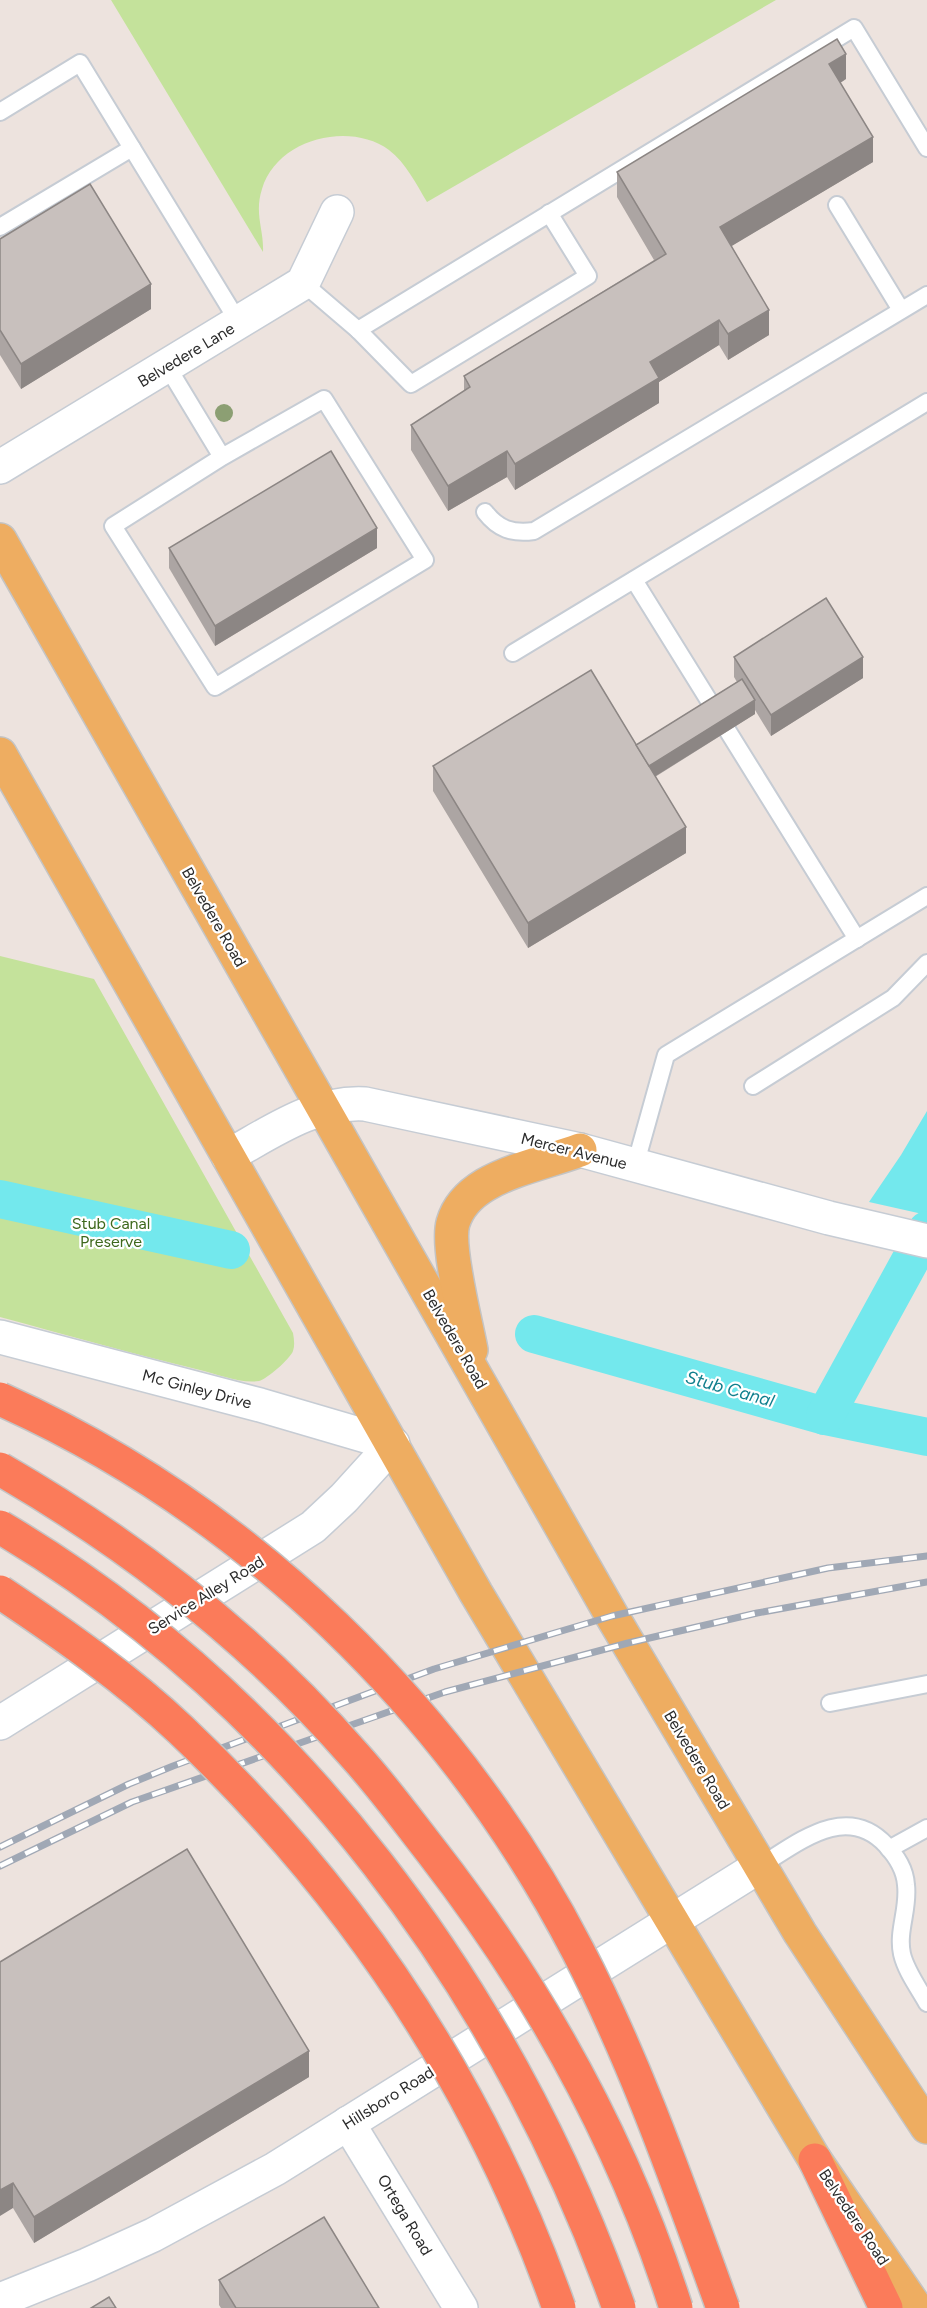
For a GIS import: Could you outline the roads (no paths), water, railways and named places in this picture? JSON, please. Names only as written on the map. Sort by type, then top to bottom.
[{"type":"highway","points":[[0,1399],[40,1417],[115,1458],[189,1506],[252,1553],[311,1603],[367,1658],[459,1763],[505,1828],[542,1887],[607,2009],[667,2154],[723,2308]]},
{"type":"highway","points":[[0,1469],[32,1487],[106,1536],[181,1592],[248,1648],[356,1756],[403,1814],[456,1882],[504,1950],[545,2015],[583,2083],[618,2154],[676,2308]]},
{"type":"highway","points":[[0,1527],[65,1568],[121,1609],[222,1694],[310,1784],[362,1845],[447,1961],[521,2084],[582,2212],[619,2308]]},
{"type":"highway","points":[[0,1592],[110,1671],[180,1729],[286,1840],[344,1910],[394,1977],[436,2043],[476,2114],[513,2187],[560,2308]]},
{"type":"highway","points":[[815,2160],[886,2308]]},
{"type":"main road","name":"Belvedere Road","points":[[0,540],[612,1616],[800,1933],[927,2127]]},
{"type":"main road","name":"Belvedere Road","points":[[4,772],[228,1156],[476,1593],[815,2160],[916,2308]]},
{"type":"main road","points":[[476,1375],[453,1253],[452,1225],[457,1214],[470,1196],[486,1184],[580,1150]]},
{"type":"street","points":[[303,283],[337,212]]},
{"type":"street","name":"Belvedere Lane","points":[[0,467],[303,283]]},
{"type":"street","name":"Mercer Avenue","points":[[228,1156],[297,1119],[324,1108],[339,1104],[365,1104],[580,1150],[830,1218],[927,1240]]},
{"type":"street","name":"Mc Ginley Drive","points":[[0,1337],[393,1444]]},
{"type":"street","name":"Service Alley Road","points":[[0,1723],[313,1527],[337,1506],[393,1444]]},
{"type":"street","name":"Hillsboro Road","points":[[0,2300],[87,2265],[153,2235],[275,2169],[760,1866]]},
{"type":"street","name":"Ortega Road","points":[[348,2123],[461,2308]]},
{"type":"lane","points":[[358,330],[854,28],[927,148]]},
{"type":"lane","points":[[0,112],[80,63],[239,323]]},
{"type":"lane","points":[[0,227],[132,148]]},
{"type":"lane","points":[[837,205],[901,310]]},
{"type":"lane","points":[[303,283],[358,330],[411,384],[588,276],[549,213]]},
{"type":"lane","points":[[485,512],[494,523],[506,530],[519,533],[534,531],[927,295]]},
{"type":"lane","points":[[167,366],[222,457]]},
{"type":"lane","points":[[324,399],[425,560],[215,687],[113,526],[222,457],[324,399]]},
{"type":"lane","points":[[513,653],[927,402]]},
{"type":"lane","points":[[634,580],[857,939]]},
{"type":"lane","points":[[635,1166],[666,1055],[927,896]]},
{"type":"lane","points":[[753,1086],[893,998],[927,963]]},
{"type":"lane","points":[[830,1703],[927,1684]]},
{"type":"lane","points":[[760,1866],[821,1829],[849,1827],[872,1833],[889,1849],[902,1868],[907,1889],[901,1932],[902,1954],[911,1976],[927,2003]]},
{"type":"lane","points":[[889,1849],[927,1828]]},
{"type":"water","points":[[927,1111],[927,1215],[869,1202],[901,1155]]},
{"type":"waterway","name":"Stub Canal","points":[[0,1199],[231,1250]]},
{"type":"waterway","points":[[825,1416],[927,1230]]},
{"type":"waterway","name":"Stub Canal","points":[[534,1334],[825,1416],[927,1437]]},
{"type":"railway","points":[[0,1847],[129,1784],[434,1669],[612,1616],[828,1568],[927,1556]]},
{"type":"railway","points":[[0,1866],[132,1802],[445,1692],[628,1643],[757,1613],[927,1582]]},
{"type":"park label","name":"Stub Canal Preserve","points":[[111,1232]]}]
